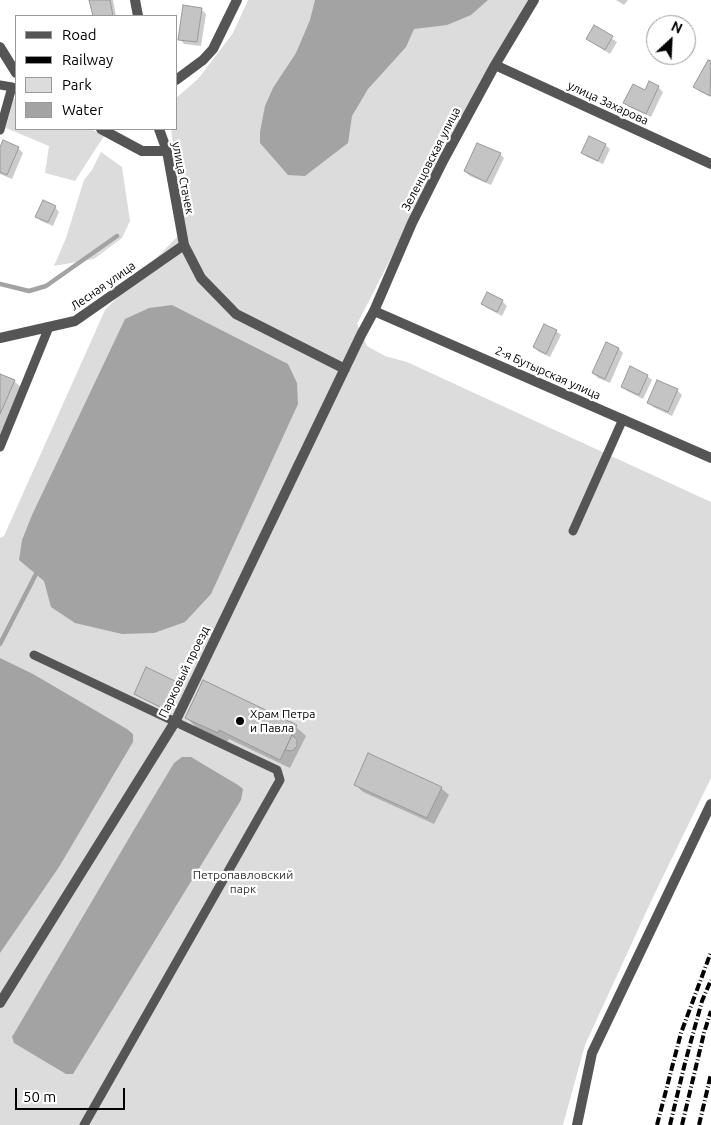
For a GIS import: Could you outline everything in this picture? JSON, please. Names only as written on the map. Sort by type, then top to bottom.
[{"type":"street","points":[[134,0],[138,15]]},
{"type":"street","points":[[178,79],[203,60],[213,49],[237,0]]},
{"type":"street","name":"Зеленцовская улица","points":[[361,335],[374,311],[412,223],[444,159],[495,64],[534,0]]},
{"type":"street","points":[[0,47],[15,71]]},
{"type":"street","name":"улица Захарова","points":[[495,64],[711,164]]},
{"type":"street","points":[[104,130],[142,151],[167,151]]},
{"type":"street","name":"улица Стачек","points":[[159,130],[167,151],[184,245],[201,278],[236,314],[345,369]]},
{"type":"street","name":"Лесная улица","points":[[0,338],[75,321],[184,245]]},
{"type":"street","name":"2-я Бутырская улица","points":[[374,311],[711,458]]},
{"type":"street","name":"Парковый проезд","points":[[0,1003],[175,722],[361,335]]},
{"type":"street","points":[[577,1125],[592,1053],[711,804]]},
{"type":"lane","points":[[0,85],[14,86]]},
{"type":"lane","points":[[0,92],[14,86]]},
{"type":"lane","points":[[0,130],[14,86]]},
{"type":"lane","points":[[0,447],[48,327]]},
{"type":"lane","points":[[574,531],[623,419]]},
{"type":"lane","points":[[34,655],[278,770],[280,780],[84,1125]]},
{"type":"green space","name":"Петропавловский парк","points":[[248,0],[528,0],[467,110],[357,324],[367,346],[385,356],[407,362],[711,502],[711,778],[654,895],[585,1045],[563,1125],[0,1125],[0,538],[4,536],[105,310],[185,229],[171,130],[178,130],[178,96],[198,79],[233,33]]},
{"type":"green space","points":[[15,98],[15,130],[93,130],[104,136],[75,181],[45,173],[49,146],[6,128],[13,99]]},
{"type":"green space","points":[[101,152],[122,167],[130,221],[122,238],[94,259],[54,266],[66,238],[84,180],[92,170]]},
{"type":"water","points":[[315,0],[488,0],[471,15],[447,25],[414,29],[406,47],[368,89],[352,116],[348,143],[305,176],[288,175],[260,143],[260,132],[265,106],[273,88],[296,53],[310,20]]},
{"type":"water","points":[[172,305],[288,364],[297,383],[298,404],[211,594],[185,622],[154,633],[122,634],[75,623],[51,607],[44,581],[19,560],[22,540],[125,319],[149,308]]},
{"type":"water","points":[[0,658],[33,674],[127,729],[133,734],[133,742],[59,867],[0,953]]},
{"type":"water","points":[[182,757],[191,757],[238,785],[243,789],[241,800],[73,1074],[66,1074],[14,1043],[12,1037],[174,763]]},
{"type":"building","points":[[89,0],[110,0],[113,15],[93,15]]},
{"type":"building","points":[[183,5],[202,8],[197,42],[178,40]]},
{"type":"building","points":[[594,25],[613,36],[605,50],[586,39]]},
{"type":"building","points":[[708,60],[711,61],[710,96],[693,87]]},
{"type":"building","points":[[649,81],[659,86],[646,114],[623,103],[633,84],[645,90]]},
{"type":"building","points":[[589,136],[606,144],[598,161],[581,153]]},
{"type":"building","points":[[3,140],[19,147],[7,175],[0,172],[0,147]]},
{"type":"building","points":[[477,143],[501,153],[486,182],[464,171]]},
{"type":"building","points":[[43,200],[56,206],[48,222],[35,217]]},
{"type":"building","points":[[487,292],[503,300],[497,312],[481,304]]},
{"type":"building","points":[[544,324],[557,330],[546,354],[533,347]]},
{"type":"building","points":[[606,342],[619,348],[605,379],[592,373]]},
{"type":"building","points":[[630,366],[648,375],[639,395],[621,387]]},
{"type":"building","points":[[0,374],[15,380],[0,414]]},
{"type":"building","points":[[657,380],[678,389],[668,412],[647,403]]},
{"type":"building","points":[[146,667],[177,682],[164,709],[134,694]]},
{"type":"building","name":"Храм Петра и Павла","points":[[203,680],[297,725],[280,760],[219,730],[218,733],[185,718]]},
{"type":"building","points":[[292,735],[297,740],[297,746],[292,751],[285,750]]},
{"type":"building","points":[[368,753],[442,787],[427,818],[354,785]]},
{"type":"waterway","points":[[0,284],[29,291],[46,286],[117,236]]},
{"type":"waterway","points":[[0,644],[36,574]]},
{"type":"railway","points":[[657,1125],[681,1033],[711,952]]},
{"type":"railway","points":[[670,1125],[702,1001],[711,980]]},
{"type":"railway","points":[[682,1125],[711,1011]]},
{"type":"railway","points":[[699,1125],[711,1074]]},
{"type":"place","name":"Храм Петра и Павла","points":[[240,721]]}]
